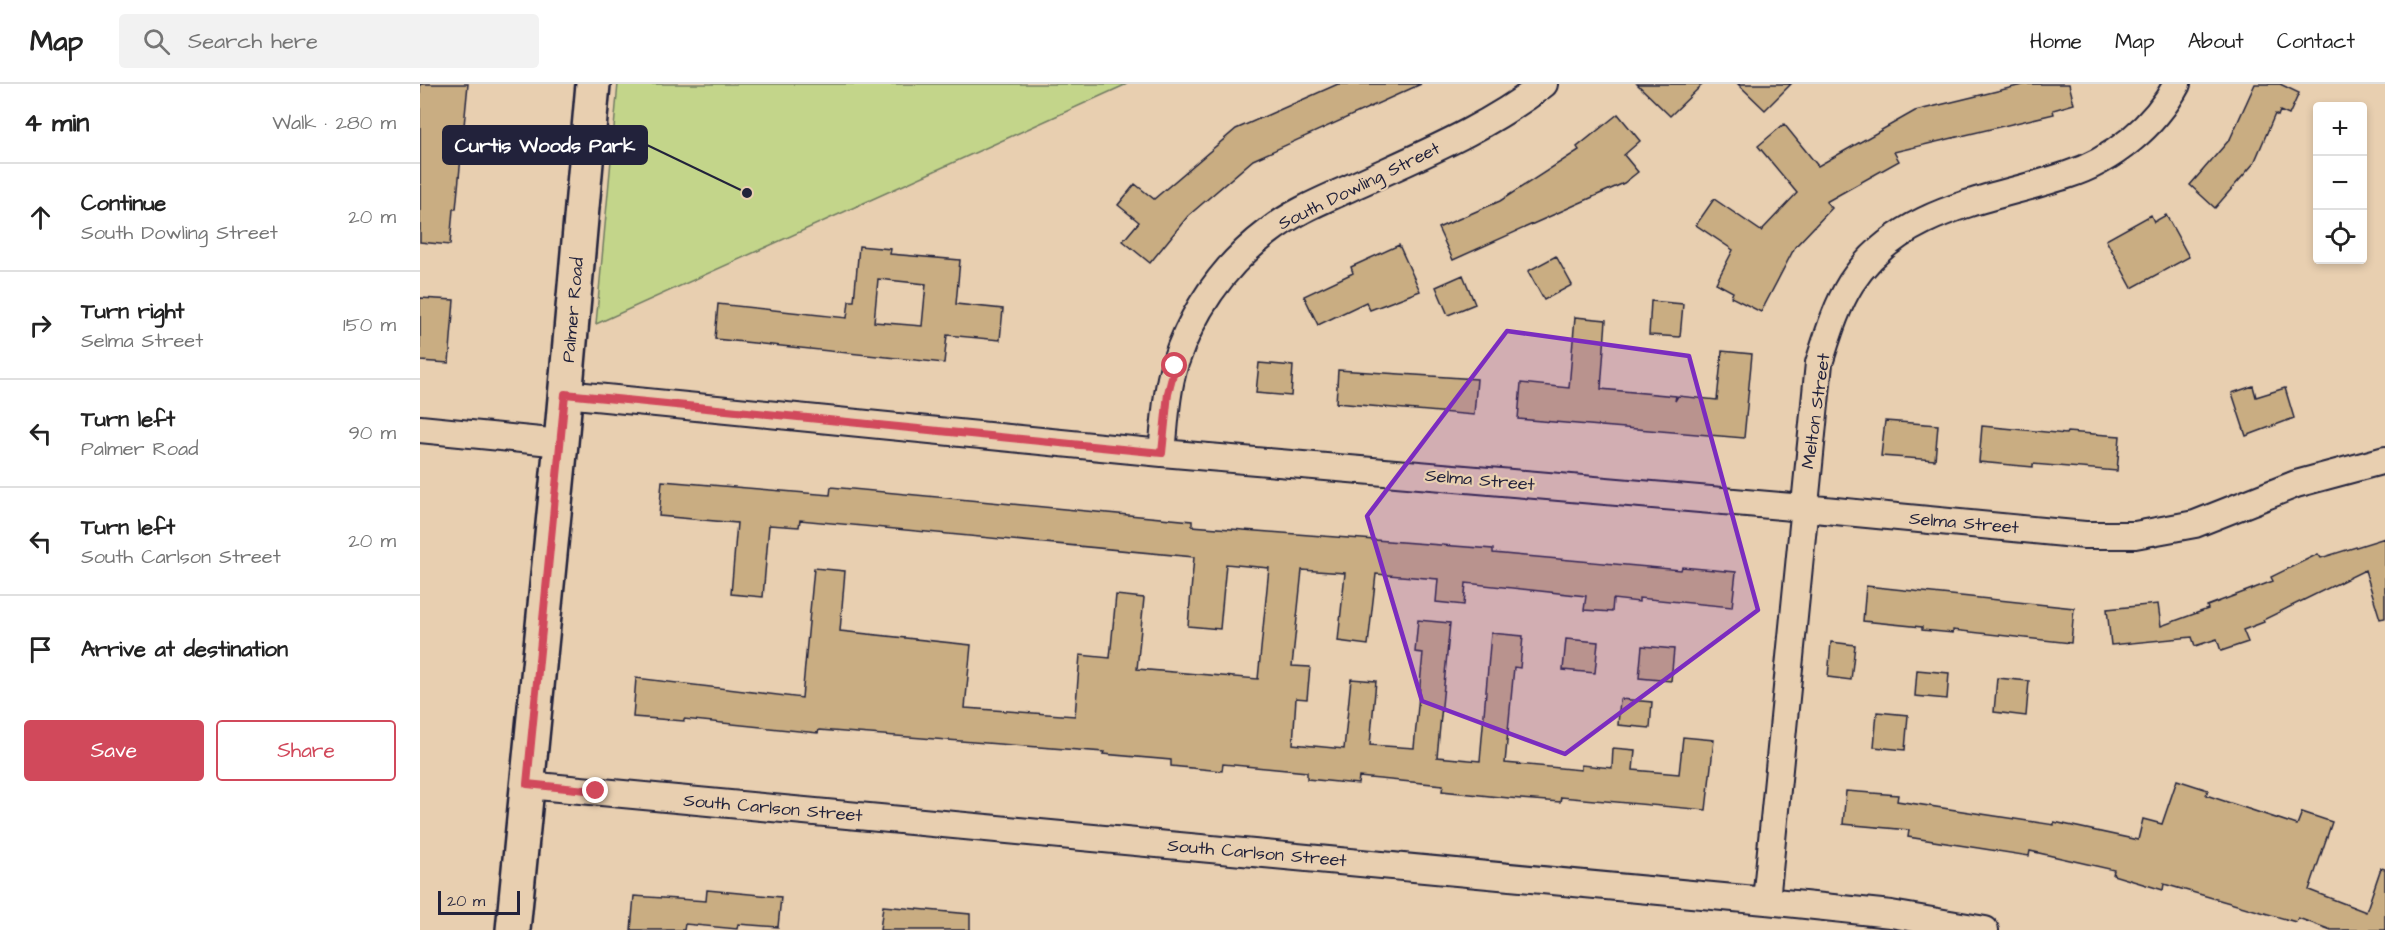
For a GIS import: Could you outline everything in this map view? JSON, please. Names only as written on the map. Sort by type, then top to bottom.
[{"type":"street","name":"Palmer Road","points":[[513,930],[561,443],[593,84]]},
{"type":"street","name":"South Dowling Street","points":[[1162,453],[1168,393],[1184,339],[1195,314],[1210,290],[1242,254],[1269,230],[1301,211],[1463,136],[1498,116],[1545,84]]},
{"type":"street","name":"Melton Street","points":[[1766,901],[1820,363],[1838,307],[1852,281],[1866,264],[1899,234],[1934,214],[1957,205],[2069,175],[2097,162],[2120,148],[2142,130],[2159,112],[2177,84]]},
{"type":"street","name":"Selma Street","points":[[565,394],[1162,453],[1804,508],[2085,535],[2135,535],[2195,524],[2295,484],[2385,460]]},
{"type":"street","points":[[420,429],[561,443]]},
{"type":"street","name":"South Carlson Street","points":[[527,784],[1766,901],[1890,914],[1985,930]]},
{"type":"highlighted area","points":[[1507,331],[1689,356],[1758,610],[1565,754],[1422,701],[1367,516]]},
{"type":"green space","points":[[618,84],[1127,84],[596,324]]},
{"type":"building","points":[[420,84],[468,84],[456,209],[453,209],[450,245],[420,242]]},
{"type":"building","points":[[1338,84],[1421,84],[1253,160],[1188,216],[1150,263],[1123,241],[1139,222],[1118,205],[1135,184],[1154,199],[1236,129]]},
{"type":"building","points":[[1637,84],[1703,84],[1670,116]]},
{"type":"building","points":[[1738,84],[1791,84],[1765,110]]},
{"type":"building","points":[[2026,84],[2069,84],[2074,104],[2053,110],[2054,114],[1894,152],[1899,161],[1826,202],[1832,208],[1795,247],[1761,312],[1731,297],[1733,292],[1716,283],[1733,250],[1696,225],[1714,199],[1761,231],[1797,193],[1758,146],[1784,124],[1818,166],[1915,111]]},
{"type":"building","points":[[2255,84],[2280,84],[2299,93],[2289,115],[2280,111],[2278,116],[2275,114],[2254,163],[2215,208],[2190,185],[2230,139]]},
{"type":"building","points":[[1618,114],[1640,141],[1624,155],[1638,172],[1624,183],[1453,260],[1438,228],[1500,201],[1579,150],[1577,147]]},
{"type":"building","points":[[2151,215],[2154,222],[2166,215],[2189,257],[2132,288],[2106,240]]},
{"type":"building","points":[[1399,245],[1420,291],[1370,310],[1366,302],[1318,325],[1304,296],[1353,273],[1351,267]]},
{"type":"building","points":[[859,246],[891,249],[890,254],[960,260],[956,304],[1003,309],[1000,340],[947,335],[944,363],[715,339],[718,304],[847,318],[849,301],[854,301]],"holes":[[[878,279],[926,284],[922,326],[874,322]]]},
{"type":"building","points":[[1556,256],[1572,285],[1544,300],[1528,271]]},
{"type":"building","points":[[1463,275],[1475,304],[1448,315],[1436,287]]},
{"type":"building","points":[[420,298],[454,300],[449,363],[420,361]]},
{"type":"building","points":[[1651,301],[1683,304],[1680,337],[1649,335]]},
{"type":"building","points":[[1575,317],[1606,320],[1601,389],[1676,396],[1675,401],[1678,396],[1717,400],[1722,351],[1752,354],[1744,438],[1518,419],[1521,383],[1569,388]]},
{"type":"building","points":[[1259,363],[1293,366],[1291,396],[1256,393]]},
{"type":"building","points":[[1338,370],[1477,379],[1474,415],[1336,403]]},
{"type":"building","points":[[2253,386],[2256,397],[2285,388],[2294,418],[2246,436],[2232,393]]},
{"type":"building","points":[[1885,421],[1938,425],[1935,460],[1881,456]]},
{"type":"building","points":[[1982,426],[2066,434],[2067,432],[2120,436],[2117,471],[1979,462]]},
{"type":"building","points":[[662,481],[830,495],[831,487],[1192,521],[1192,526],[1493,549],[1493,553],[1681,570],[1682,567],[1736,572],[1732,607],[1639,598],[1639,602],[1613,599],[1612,612],[1584,610],[1586,596],[1466,583],[1464,605],[1436,602],[1438,579],[1376,574],[1368,645],[1338,641],[1345,573],[1302,570],[1292,666],[1310,667],[1307,699],[1296,698],[1293,744],[1344,749],[1351,679],[1376,681],[1370,745],[1414,748],[1423,653],[1415,652],[1418,620],[1450,623],[1437,757],[1480,761],[1491,633],[1523,636],[1520,668],[1514,667],[1505,763],[1581,770],[1581,765],[1612,768],[1613,748],[1635,750],[1633,770],[1679,774],[1683,737],[1714,740],[1706,810],[1561,797],[1560,802],[1509,798],[1442,791],[1443,785],[1359,777],[1358,784],[1307,779],[1307,772],[1223,764],[1222,771],[1171,766],[1171,760],[1103,754],[1104,752],[819,730],[818,733],[684,719],[684,721],[633,717],[636,678],[802,698],[814,568],[845,571],[840,631],[971,645],[965,708],[1075,716],[1080,655],[1110,658],[1116,595],[1144,598],[1137,669],[1258,679],[1269,568],[1226,564],[1220,629],[1188,626],[1194,557],[800,520],[799,527],[769,525],[763,597],[731,594],[737,523],[659,516]]},
{"type":"building","points":[[2385,538],[2385,618],[2380,619],[2365,570],[2263,620],[2264,622],[2243,630],[2248,642],[2221,651],[2217,639],[2195,646],[2192,637],[2111,645],[2107,609],[2158,604],[2161,626],[2273,581],[2271,577],[2318,554],[2321,558]]},
{"type":"building","points":[[1866,586],[2074,608],[2071,643],[1953,630],[1953,633],[1922,630],[1922,627],[1863,621]]},
{"type":"building","points":[[1566,639],[1598,642],[1595,673],[1563,670]]},
{"type":"building","points":[[1831,642],[1855,645],[1851,680],[1828,677]]},
{"type":"building","points":[[1642,646],[1674,649],[1671,681],[1639,678]]},
{"type":"building","points":[[1917,670],[1949,673],[1947,699],[1915,696]]},
{"type":"building","points":[[1997,678],[2029,681],[2026,716],[1994,712]]},
{"type":"building","points":[[1620,699],[1652,702],[1650,728],[1618,725]]},
{"type":"building","points":[[1877,712],[1908,715],[1905,750],[1874,747]]},
{"type":"building","points":[[2177,780],[2208,790],[2206,795],[2297,825],[2302,812],[2332,822],[2309,890],[2366,912],[2381,868],[2385,869],[2385,930],[2331,930],[2298,918],[2296,922],[2164,884],[2163,890],[2113,875],[2114,870],[2030,851],[2029,856],[1908,837],[1909,830],[1843,824],[1846,791],[1898,795],[1897,801],[2054,825],[2054,822],[2138,840],[2143,819],[2162,824]]},
{"type":"building","points":[[707,890],[781,897],[778,927],[738,924],[737,929],[685,924],[684,930],[631,930],[634,896],[706,901]]},
{"type":"building","points":[[883,906],[970,914],[970,930],[880,930]]},
{"type":"place","name":"Curtis Woods Park","points":[[747,193]]},
{"type":"route","points":[[596,791],[527,784],[565,394],[1162,453],[1168,393],[1175,366]]}]
